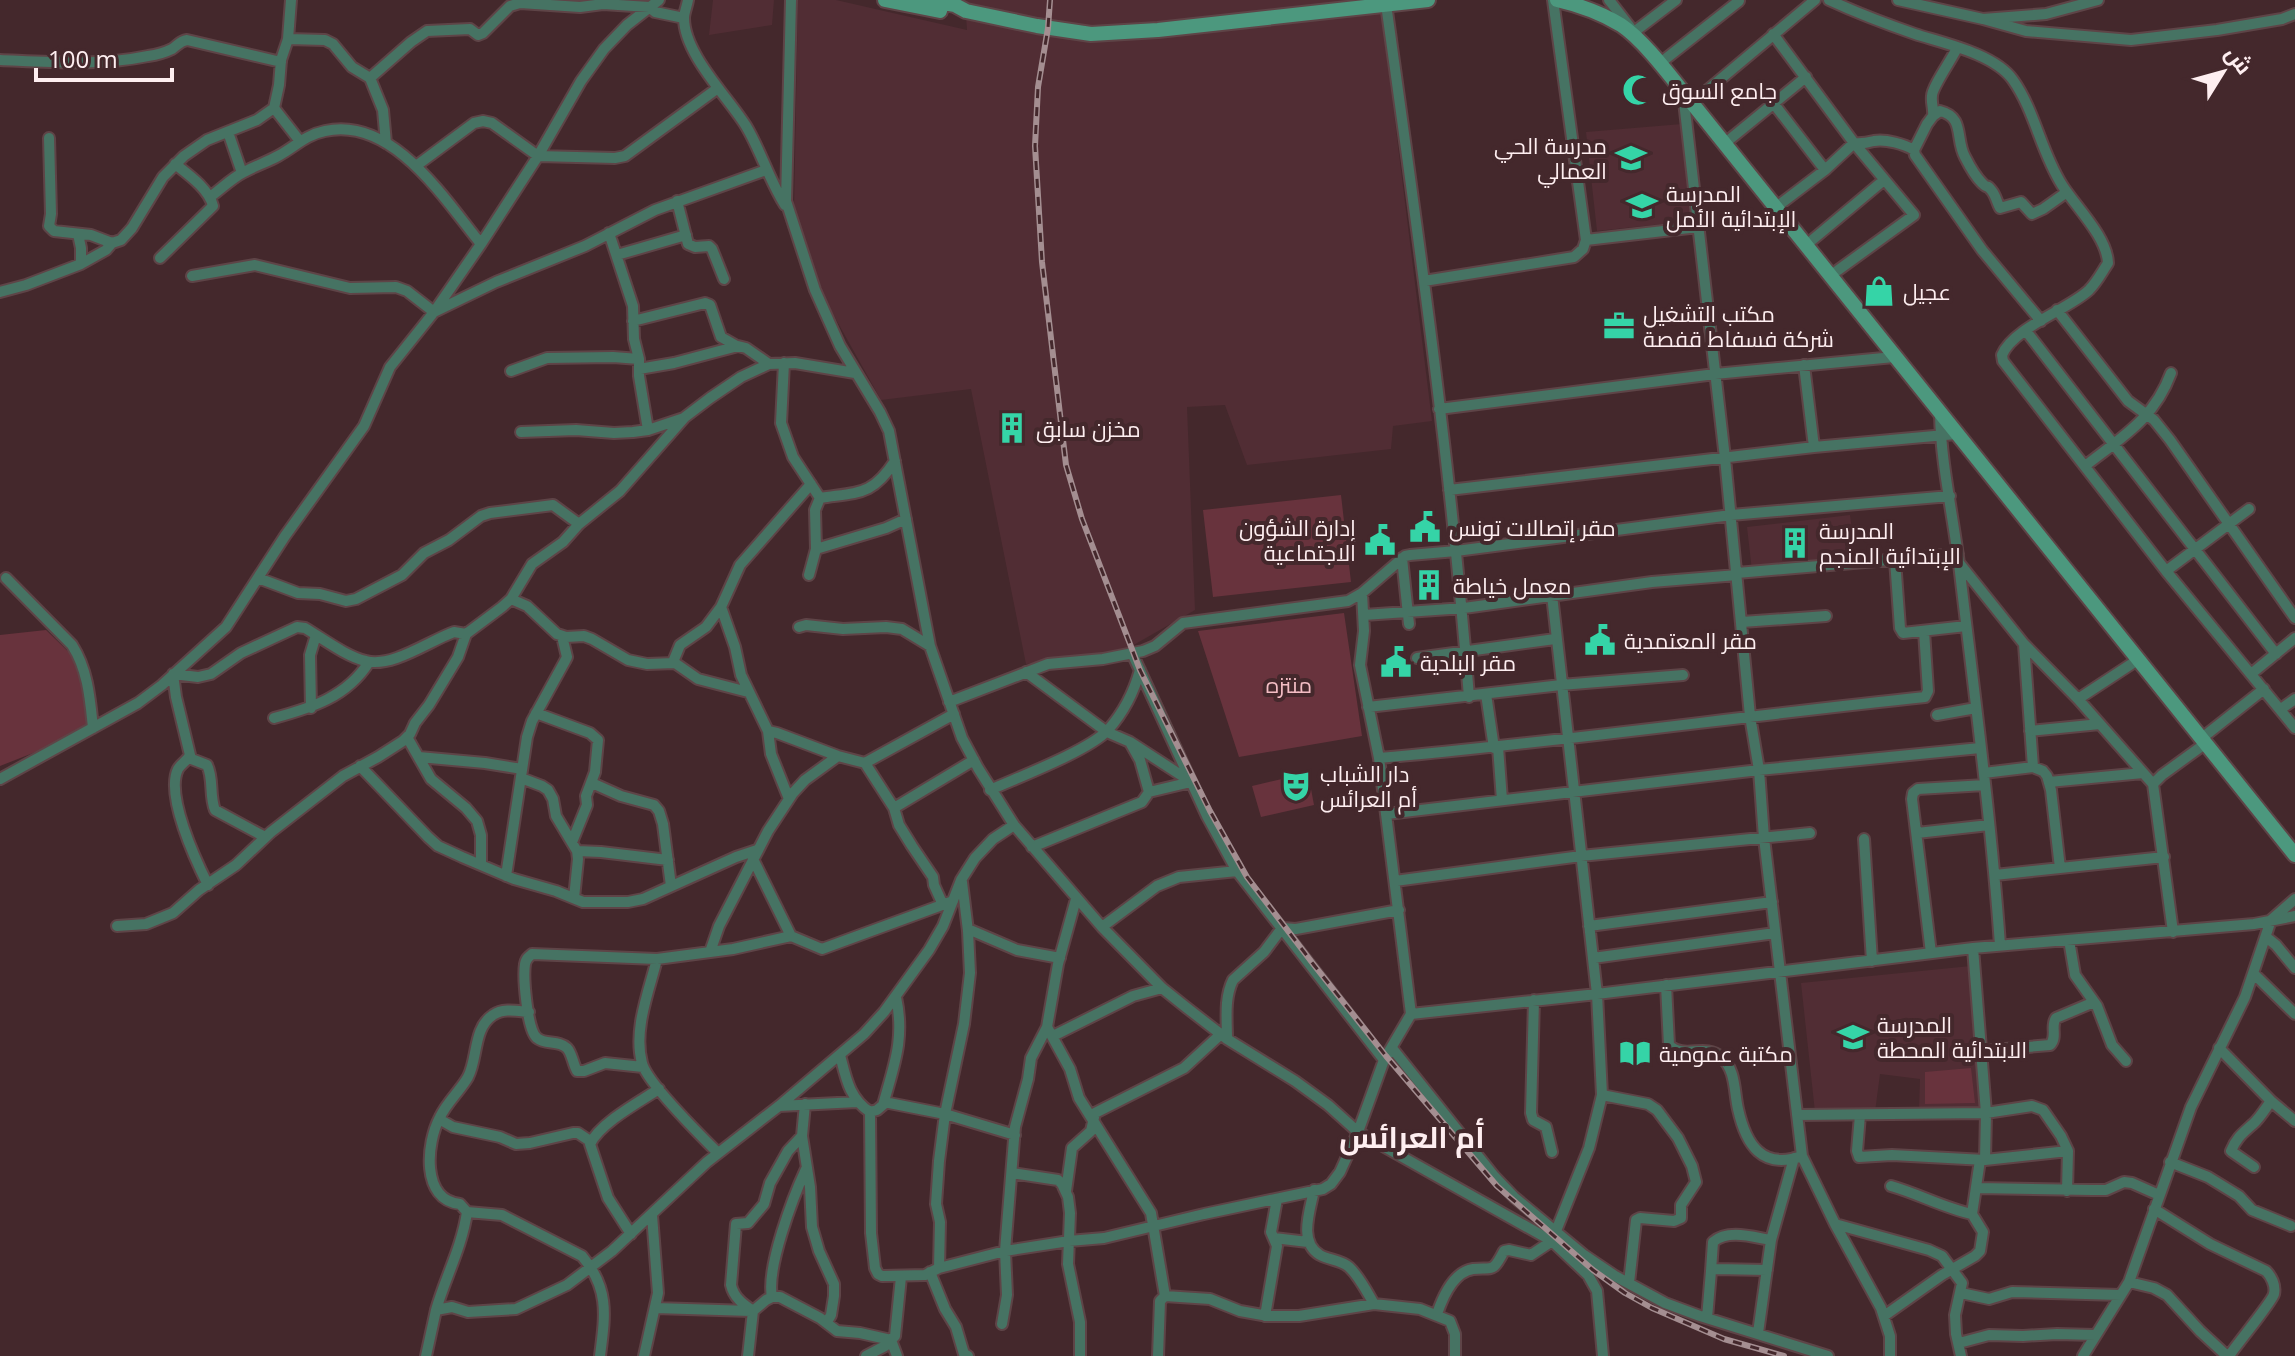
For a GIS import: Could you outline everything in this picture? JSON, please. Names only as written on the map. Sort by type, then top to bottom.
[{"type":"main road","points":[[885,0],[933,3],[1037,26],[1091,34],[1428,0]]},
{"type":"main road","points":[[1555,0],[1577,5],[1619,24],[1659,64],[2295,855]]},
{"type":"street","points":[[0,292],[81,264],[121,240],[175,164],[196,146],[257,120],[274,108],[288,39],[291,0]]},
{"type":"street","points":[[0,779],[138,703],[226,627],[285,536],[364,426],[390,367],[434,312],[481,244],[538,156],[565,106],[604,49],[627,25],[659,0]]},
{"type":"street","points":[[688,0],[684,18],[687,35],[697,57],[747,127],[774,189],[788,210]]},
{"type":"street","points":[[791,0],[785,176],[788,210],[815,290],[840,346],[889,431],[930,646],[962,738],[990,790],[1014,825],[1076,899],[1162,988],[1224,1037],[1328,1105],[1358,1132],[1553,1237],[1665,1303],[1828,1356]]},
{"type":"street","points":[[1424,281],[1574,257],[1583,249],[1586,240],[1555,0]]},
{"type":"street","points":[[1611,0],[1644,47]]},
{"type":"street","points":[[1634,32],[1676,0]]},
{"type":"street","points":[[1829,0],[1985,59],[2013,79],[2048,160],[2092,227],[2108,263],[2088,291],[2004,349],[2003,361],[2166,571],[2295,728]]},
{"type":"street","points":[[1898,0],[2026,31],[2131,40],[2230,28],[2295,14]]},
{"type":"street","points":[[1983,19],[2046,14],[2098,0]]},
{"type":"street","points":[[1758,1333],[1771,1240],[1798,1157],[1797,1115],[1764,838],[1759,770],[1750,716],[1687,97],[1773,34],[1811,1]]},
{"type":"street","points":[[370,78],[427,31],[470,29],[478,35],[510,6],[520,3],[580,7],[603,2],[649,7],[663,14],[684,18]]},
{"type":"street","points":[[1386,2],[1449,490],[1469,697]]},
{"type":"street","points":[[1659,64],[1740,2]]},
{"type":"street","points":[[1773,34],[1854,143],[1914,215],[1830,276]]},
{"type":"street","points":[[288,39],[325,40],[333,44],[352,67],[370,78],[383,110],[386,143]]},
{"type":"street","points":[[0,60],[115,61],[149,56],[187,40],[281,62]]},
{"type":"street","points":[[1933,116],[1934,88],[1957,48]]},
{"type":"street","points":[[1724,144],[1806,77]]},
{"type":"street","points":[[416,166],[474,123],[483,121],[492,123],[538,156],[625,156],[718,88]]},
{"type":"street","points":[[1774,104],[1825,170]]},
{"type":"street","points":[[274,108],[299,140]]},
{"type":"street","points":[[2041,321],[1982,250],[1914,150],[1933,116],[1940,111],[1954,117],[1965,158],[1982,184],[1992,192],[2000,208],[2021,202],[2032,214],[2067,192]]},
{"type":"street","points":[[210,197],[242,173],[278,156],[299,140],[336,129],[363,133],[386,143],[416,166],[481,244]]},
{"type":"street","points":[[228,132],[242,173]]},
{"type":"street","points":[[49,138],[49,226],[54,231],[100,237],[112,243]]},
{"type":"street","points":[[1775,208],[1825,170],[1854,143],[1885,141],[1914,150]]},
{"type":"street","points":[[160,258],[211,209],[213,202],[175,164]]},
{"type":"street","points":[[434,312],[496,282],[585,246],[655,210],[766,170]]},
{"type":"street","points":[[1805,246],[1884,180]]},
{"type":"street","points":[[677,201],[690,246],[709,246],[724,279]]},
{"type":"street","points":[[1586,240],[1698,227]]},
{"type":"street","points":[[609,233],[633,306],[634,339],[648,430]]},
{"type":"street","points":[[78,234],[81,264]]},
{"type":"street","points":[[617,255],[686,235]]},
{"type":"street","points":[[192,276],[255,265],[350,288],[396,287],[407,291],[434,312]]},
{"type":"street","points":[[633,321],[705,303],[710,305],[721,337],[746,348],[769,364]]},
{"type":"street","points":[[2057,310],[2128,401],[2148,416],[2170,440],[2295,618]]},
{"type":"street","points":[[2026,331],[2276,654]]},
{"type":"street","points":[[511,371],[547,358],[674,363],[738,346]]},
{"type":"street","points":[[1439,409],[1715,374],[1894,357]]},
{"type":"street","points":[[784,363],[781,423],[793,457],[820,498]]},
{"type":"street","points":[[117,926],[146,924],[173,913],[343,776],[407,737],[458,657],[466,634],[511,599],[532,564],[563,542],[579,524],[620,491],[685,417],[741,377],[769,364],[795,363],[855,373]]},
{"type":"street","points":[[1804,365],[1814,447]]},
{"type":"street","points":[[2085,466],[2148,416],[2171,373]]},
{"type":"street","points":[[1940,414],[1940,436],[1984,773],[2000,945]]},
{"type":"street","points":[[521,432],[576,430],[614,433],[648,430],[685,417]]},
{"type":"street","points":[[1449,490],[1814,447],[1956,434]]},
{"type":"street","points":[[820,498],[868,489],[885,476],[895,461]]},
{"type":"street","points":[[673,662],[680,645],[706,627],[721,607],[740,565],[811,484]]},
{"type":"street","points":[[949,702],[1048,664],[1103,659],[1155,646],[1183,623],[1340,603],[1355,598],[1402,558],[1410,555],[1731,515],[1950,496]]},
{"type":"street","points":[[809,575],[816,549],[815,510],[820,498]]},
{"type":"street","points":[[258,578],[298,593],[320,594],[346,601],[365,595],[402,575],[424,553],[490,513],[553,505],[579,524]]},
{"type":"street","points":[[2166,571],[2249,509]]},
{"type":"street","points":[[816,549],[906,519]]},
{"type":"street","points":[[1402,558],[1408,618]]},
{"type":"street","points":[[1364,615],[1408,618],[1652,582],[1895,560],[1958,558]]},
{"type":"street","points":[[1958,558],[2024,644],[2078,699],[2153,784],[2173,932]]},
{"type":"street","points":[[1895,560],[1900,631],[1966,626]]},
{"type":"street","points":[[6,578],[72,645],[80,658],[85,671],[93,728]]},
{"type":"street","points":[[870,1112],[871,1233],[875,1268],[882,1276],[901,1277],[1005,1251],[1104,1238],[1331,1184],[1340,1172],[1358,1132],[1384,1060],[1411,1014],[1379,758],[1360,665],[1364,631],[1362,593]]},
{"type":"street","points":[[1437,1314],[1444,1294],[1467,1271],[1486,1270],[1496,1265],[1504,1251],[1531,1255],[1553,1237],[1589,1148],[1602,1095],[1597,994],[1552,595]]},
{"type":"street","points":[[511,599],[527,606],[562,636],[584,636],[628,660],[647,664],[673,662],[698,679],[748,692]]},
{"type":"street","points":[[721,607],[741,675],[768,731],[771,754],[789,799]]},
{"type":"street","points":[[1742,622],[1826,616]]},
{"type":"street","points":[[173,674],[198,677],[211,674],[241,653],[297,627],[305,628],[357,659],[369,662],[388,661],[454,632],[466,634]]},
{"type":"street","points":[[799,627],[902,629],[930,646]]},
{"type":"street","points":[[1379,758],[1496,748],[1925,697],[1928,691],[1924,631]]},
{"type":"street","points":[[311,708],[310,655],[316,635]]},
{"type":"street","points":[[506,876],[527,737],[536,713],[567,657],[562,636]]},
{"type":"street","points":[[2251,674],[2295,638]]},
{"type":"street","points":[[1417,658],[1555,639]]},
{"type":"street","points":[[2024,644],[2033,767]]},
{"type":"street","points":[[1132,653],[1191,782],[1237,871],[1384,1060]]},
{"type":"street","points":[[2078,699],[2139,659]]},
{"type":"street","points":[[274,718],[311,708],[342,691],[369,662]]},
{"type":"street","points":[[990,790],[1089,745],[1107,732],[1136,687],[1140,670]]},
{"type":"street","points":[[1026,672],[1107,732],[1130,742],[1191,782]]},
{"type":"street","points":[[173,674],[189,758]]},
{"type":"street","points":[[1368,707],[1683,675]]},
{"type":"street","points":[[2153,784],[2264,689]]},
{"type":"street","points":[[1486,694],[1502,800]]},
{"type":"street","points":[[2281,709],[2295,699]]},
{"type":"street","points":[[1937,715],[1976,708]]},
{"type":"street","points":[[536,713],[595,735],[598,740],[592,783],[587,790],[587,805],[574,846]]},
{"type":"street","points":[[865,763],[954,714]]},
{"type":"street","points":[[2030,731],[2100,724]]},
{"type":"street","points":[[768,731],[865,763],[894,808],[899,825],[933,877],[934,885],[948,903]]},
{"type":"street","points":[[407,737],[431,779],[477,821],[481,835],[481,864]]},
{"type":"street","points":[[1130,742],[1140,760],[1149,792]]},
{"type":"street","points":[[1387,814],[1759,770],[1980,748]]},
{"type":"street","points":[[710,952],[719,926],[755,854],[789,799],[805,780],[838,756]]},
{"type":"street","points":[[419,757],[485,763],[521,773],[548,790],[556,816],[578,859],[574,898]]},
{"type":"street","points":[[189,758],[207,765],[215,810],[265,837]]},
{"type":"street","points":[[189,758],[178,770],[175,792],[184,834],[208,885]]},
{"type":"street","points":[[894,808],[974,760]]},
{"type":"street","points":[[360,766],[438,846],[506,876],[590,903],[643,899],[755,854]]},
{"type":"street","points":[[1984,773],[2033,767],[2043,771],[2049,782],[2060,868]]},
{"type":"street","points":[[2049,782],[2143,773]]},
{"type":"street","points":[[1032,847],[1142,802],[1149,792],[1191,782]]},
{"type":"street","points":[[592,783],[621,796],[654,805],[659,811],[671,886]]},
{"type":"street","points":[[1931,953],[1913,793],[1918,789],[1985,785]]},
{"type":"street","points":[[436,1310],[452,1307],[468,1312],[516,1309],[567,1285],[631,1234],[718,1153],[864,1034],[896,997],[929,950],[943,926],[948,903],[975,858],[993,839],[1014,825]]},
{"type":"street","points":[[1917,833],[1989,825]]},
{"type":"street","points":[[1395,881],[1581,856],[1810,833]]},
{"type":"street","points":[[1864,839],[1872,961]]},
{"type":"street","points":[[574,846],[668,860]]},
{"type":"street","points":[[755,854],[791,936]]},
{"type":"street","points":[[1995,875],[2164,857]]},
{"type":"street","points":[[1102,927],[1157,886],[1179,877],[1237,871]]},
{"type":"street","points":[[961,880],[970,973],[964,1024],[945,1114],[936,1204],[940,1222],[934,1270],[945,1309],[956,1327],[964,1354],[968,1356]]},
{"type":"street","points":[[1002,1324],[1007,1295],[1005,1251],[1015,1135],[1031,1058],[1050,1031],[1060,958],[1076,899]]},
{"type":"street","points":[[2083,1356],[2129,1282],[2191,1107],[2254,974],[2271,920],[2295,899]]},
{"type":"street","points":[[1589,926],[1772,902]]},
{"type":"street","points":[[643,1067],[605,1063],[577,1071],[564,1045],[536,1037],[530,1024],[525,962],[532,954],[657,959],[791,936],[822,949],[948,903]]},
{"type":"street","points":[[1282,928],[1296,929],[1399,910]]},
{"type":"street","points":[[1411,1014],[2000,945],[2173,932],[2295,916]]},
{"type":"street","points":[[1080,1356],[1080,1322],[1068,1264],[1070,1213],[1066,1191],[1072,1148],[1091,1131],[1095,1113],[1184,1068],[1224,1037],[1229,988],[1233,980],[1272,943],[1282,928]]},
{"type":"street","points":[[968,929],[1017,950],[1060,958]]},
{"type":"street","points":[[1593,958],[1775,933]]},
{"type":"street","points":[[2266,937],[2295,968]]},
{"type":"street","points":[[2069,940],[2075,975],[2094,1002],[2112,1045],[2126,1061]]},
{"type":"street","points":[[1884,1316],[1980,1251],[1983,1232],[1972,1214],[1983,1160],[1986,1113],[1973,948]]},
{"type":"street","points":[[657,959],[639,1043],[643,1067],[659,1089],[718,1153]]},
{"type":"street","points":[[2254,974],[2295,1014]]},
{"type":"street","points":[[1666,985],[1669,1045],[1680,1053],[1706,1051],[1722,1057],[1729,1066],[1739,1112],[1755,1150],[1773,1160],[1798,1157]]},
{"type":"street","points":[[1050,1031],[1133,996],[1162,988]]},
{"type":"street","points":[[870,1112],[877,1110],[884,1102],[900,1045],[901,1019],[896,997]]},
{"type":"street","points":[[1534,1000],[1531,1113],[1533,1120],[1546,1127],[1552,1152]]},
{"type":"street","points":[[1982,1051],[2050,1045],[2054,1039],[2056,1018],[2094,1002]]},
{"type":"street","points":[[529,1012],[502,1011],[493,1015],[480,1030],[467,1079],[439,1119],[431,1152],[431,1179],[449,1203],[460,1204],[467,1212],[502,1215],[582,1256],[599,1282],[605,1314],[600,1356]]},
{"type":"street","points":[[1050,1031],[1070,1069],[1079,1098],[1151,1213],[1165,1296]]},
{"type":"street","points":[[1392,1048],[1494,1176],[1588,1275],[1597,1291],[1603,1356]]},
{"type":"street","points":[[2219,1048],[2295,1121]]},
{"type":"street","points":[[840,1055],[849,1089],[857,1102],[870,1112]]},
{"type":"street","points":[[590,1141],[621,1114],[659,1089]]},
{"type":"street","points":[[1602,1095],[1648,1104],[1657,1110],[1678,1138],[1696,1175],[1694,1188],[1681,1205],[1681,1218],[1674,1221],[1636,1220],[1629,1283]]},
{"type":"street","points":[[2254,1167],[2231,1151],[2235,1140],[2271,1101]]},
{"type":"street","points":[[779,1106],[857,1102]]},
{"type":"street","points":[[884,1102],[945,1114],[1015,1135]]},
{"type":"street","points":[[805,1104],[802,1136],[812,1227],[834,1284],[833,1306],[827,1322]]},
{"type":"street","points":[[1797,1115],[1986,1113],[2038,1107],[2048,1116],[2068,1151],[2067,1191]]},
{"type":"street","points":[[1860,1115],[1859,1157],[1892,1155],[1983,1160],[2068,1151]]},
{"type":"street","points":[[439,1119],[453,1127],[492,1135],[516,1144],[578,1133],[590,1141],[608,1198],[631,1234]]},
{"type":"street","points":[[753,1311],[733,1293],[731,1285],[736,1224],[748,1223],[760,1210],[770,1183],[788,1151],[802,1136]]},
{"type":"street","points":[[1798,1157],[1884,1316],[1890,1336],[1890,1356]]},
{"type":"street","points":[[2170,1162],[2208,1177],[2239,1196],[2252,1210],[2291,1226]]},
{"type":"street","points":[[772,1297],[772,1271],[789,1208],[806,1169]]},
{"type":"street","points":[[1012,1173],[1058,1180],[1066,1191]]},
{"type":"street","points":[[1976,1188],[2106,1190],[2124,1182],[2159,1195]]},
{"type":"street","points":[[1891,1186],[1947,1208],[1972,1214]]},
{"type":"street","points":[[1314,1190],[1308,1242],[1319,1254],[1352,1269],[1374,1304]]},
{"type":"street","points":[[1265,1316],[1277,1245],[1271,1232],[1277,1199]]},
{"type":"street","points":[[2129,1282],[2154,1288],[2167,1295],[2228,1356],[2274,1293],[2272,1276],[2266,1271],[2210,1244],[2154,1209]]},
{"type":"street","points":[[426,1356],[436,1310],[451,1272],[467,1212]]},
{"type":"street","points":[[644,1356],[658,1293],[652,1215]]},
{"type":"street","points":[[1835,1224],[1942,1256],[1962,1283],[1955,1315],[1961,1356]]},
{"type":"street","points":[[1707,1318],[1713,1242],[1720,1236],[1771,1240]]},
{"type":"street","points":[[1274,1238],[1308,1242]]},
{"type":"street","points":[[1711,1271],[1767,1270]]},
{"type":"street","points":[[866,1356],[891,1340],[897,1330],[901,1277]]},
{"type":"street","points":[[1961,1293],[1989,1299],[2012,1292],[2121,1295]]},
{"type":"street","points":[[1158,1356],[1160,1301],[1165,1296],[1210,1299],[1240,1311],[1265,1316],[1299,1316],[1374,1304],[1420,1309],[1450,1321],[1455,1334],[1455,1356]]},
{"type":"street","points":[[655,1308],[753,1311],[772,1297],[780,1297],[827,1322],[837,1331],[891,1340]]},
{"type":"street","points":[[748,1356],[753,1311]]},
{"type":"street","points":[[1959,1343],[1989,1335],[2095,1335]]},
{"type":"street","points":[[891,1340],[897,1356]]},
{"type":"shaded area","points":[[713,0],[774,0],[772,25],[709,35]]},
{"type":"shaded area","points":[[798,0],[836,0],[967,30],[965,0],[1380,0],[1432,421],[1393,426],[1391,449],[1247,465],[1225,405],[1187,407],[1195,610],[1116,655],[1026,664],[971,389],[881,400],[819,289],[794,210]]},
{"type":"shaded area","points":[[1682,124],[1691,221],[1597,231],[1586,132]]},
{"type":"shaded area","points":[[1850,515],[1856,558],[1752,571],[1747,527]]},
{"type":"shaded area","points":[[1971,966],[1983,1111],[1919,1110],[1920,1079],[1880,1074],[1875,1112],[1815,1112],[1801,983]]},
{"type":"green space","points":[[1341,495],[1351,582],[1213,597],[1203,510]]},
{"type":"green space","name":"منتزه","points":[[1344,613],[1362,736],[1239,757],[1198,631]]},
{"type":"green space","points":[[46,630],[81,664],[89,731],[0,766],[0,635]]},
{"type":"green space","points":[[1308,773],[1314,805],[1261,817],[1252,786]]},
{"type":"green space","points":[[1971,1068],[1975,1103],[1925,1104],[1925,1072]]},
{"type":"railway","points":[[1050,0],[1038,87],[1035,146],[1042,262],[1066,465],[1082,519],[1140,670],[1210,811],[1247,877],[1314,965],[1386,1056],[1497,1186],[1593,1270],[1625,1293],[1724,1339],[1784,1356]]},
{"type":"place","name":"جامع السوق","points":[[1638,90]]},
{"type":"place","name":"مدرسة الحي العمالي","points":[[1631,158]]},
{"type":"place","name":"المدرسة الإبتدائية الأمل","points":[[1642,206]]},
{"type":"place","name":"عجيل","points":[[1879,291]]},
{"type":"place","name":"مكتب التشغيل شركة فسفاط قفصة","points":[[1619,326]]},
{"type":"place","name":"مخزن سابق","points":[[1012,428]]},
{"type":"place","name":"مقر إتصالات تونس","points":[[1425,527]]},
{"type":"place","name":"إدارة الشؤون الاجتماعية","points":[[1380,540]]},
{"type":"place","name":"المدرسة الإبتدائية المنجم","points":[[1795,543]]},
{"type":"place","name":"معمل خياطة","points":[[1429,585]]},
{"type":"place","name":"مقر المعتمدية","points":[[1600,640]]},
{"type":"place","name":"مقر البلدية","points":[[1396,662]]},
{"type":"place","name":"دار الشباب أم العرائس","points":[[1296,786]]},
{"type":"place","name":"المدرسة الابتدائية المحطة","points":[[1853,1037]]},
{"type":"place","name":"مكتبة عمومية","points":[[1635,1053]]},
{"type":"district","name":"أم العرائس","points":[[1412,1136]]}]
